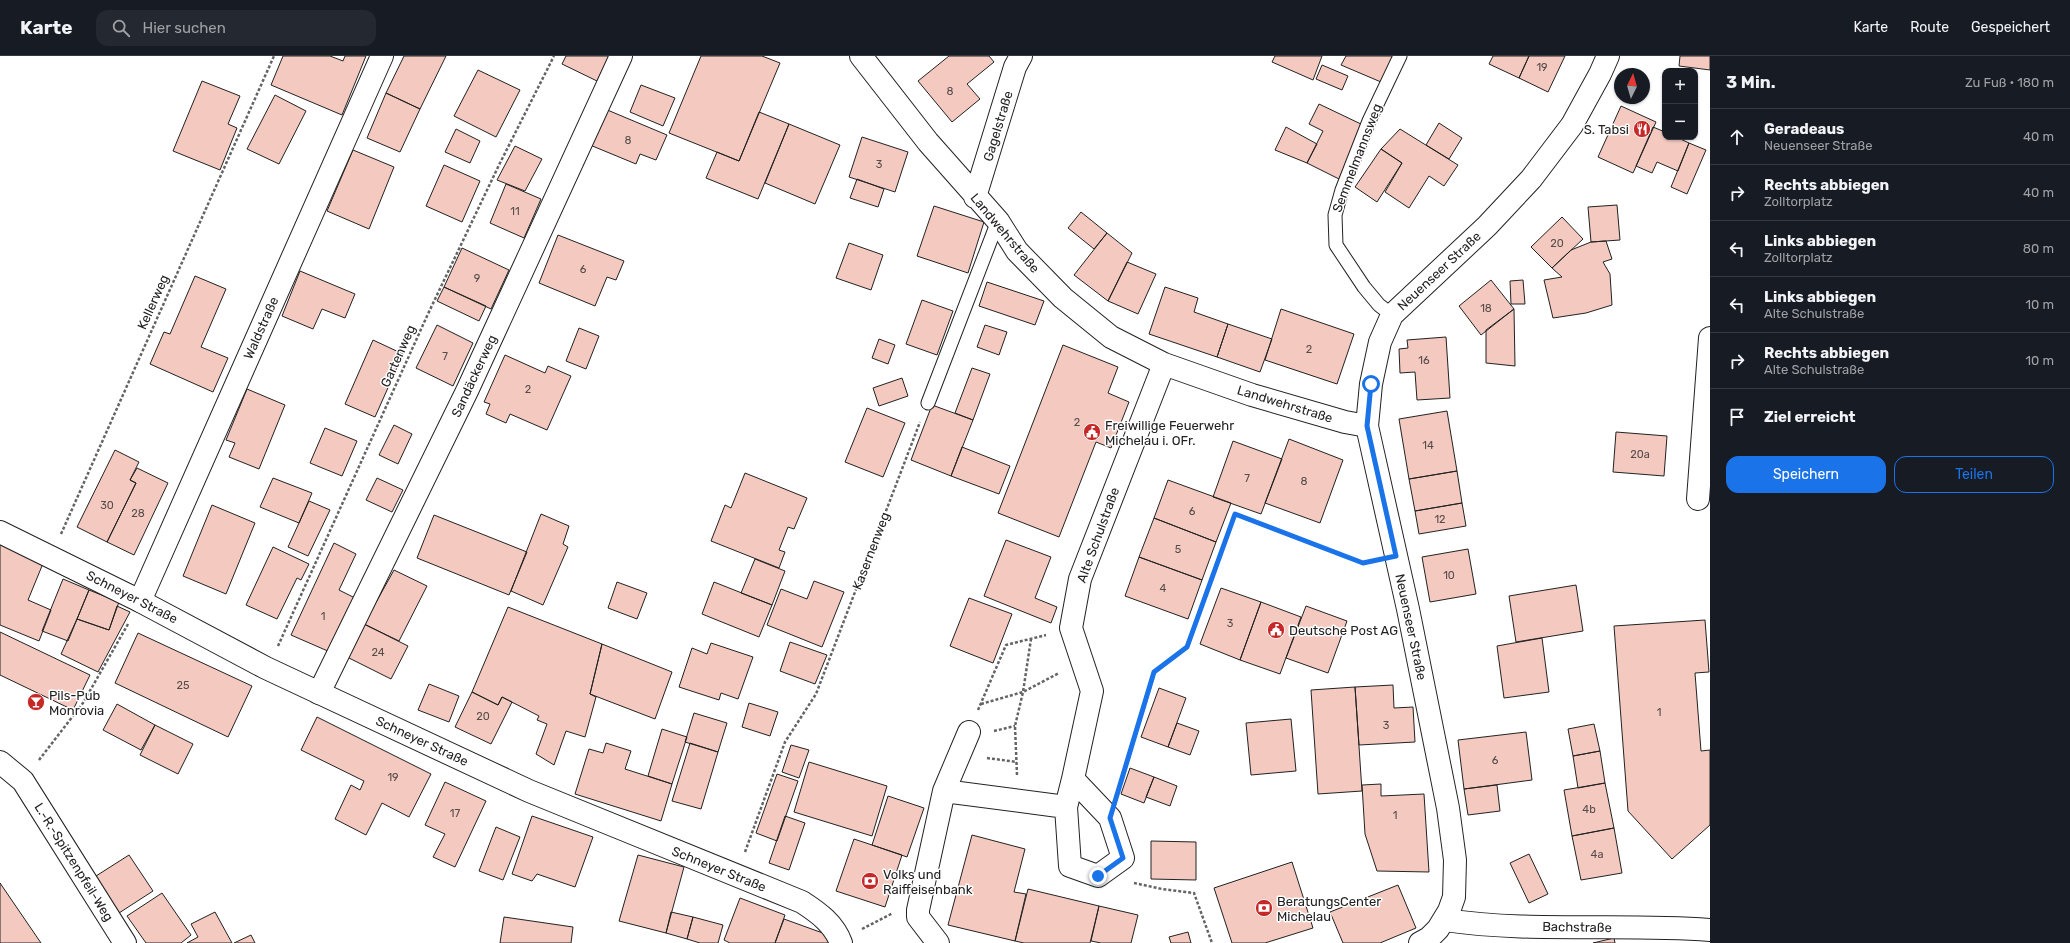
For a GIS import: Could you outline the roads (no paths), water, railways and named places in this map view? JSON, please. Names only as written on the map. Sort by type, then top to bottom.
[{"type":"street","name":"Waldstraße","points":[[140,601],[382,56]]},
{"type":"street","name":"Sandäckerweg","points":[[319,693],[467,391],[621,56]]},
{"type":"street","name":"Landwehrstraße","points":[[861,56],[928,142],[975,197],[998,221],[1017,251],[1063,298],[1111,337],[1164,364],[1252,395],[1345,422],[1367,426]]},
{"type":"street","name":"Gagelstraße","points":[[975,197],[1015,67],[1021,56]]},
{"type":"street","name":"Neuenseer Straße","points":[[1445,920],[1454,897],[1455,860],[1453,838],[1408,609],[1367,426],[1371,384],[1380,342],[1392,315],[1487,226],[1531,179],[1572,125],[1600,74],[1608,56]]},
{"type":"street","points":[[1698,499],[1710,338]]},
{"type":"street","name":"Alte Schulstraße","points":[[1073,779],[1110,818],[1123,858],[1098,876],[1070,866],[1066,807],[1092,691],[1071,628],[1080,579],[1164,364]]},
{"type":"street","name":"Schneyer Straße","points":[[0,532],[140,601],[266,668],[529,791],[736,877],[802,902],[817,911],[830,924],[841,942]]},
{"type":"street","points":[[938,943],[918,917],[918,910],[944,791],[969,732]]},
{"type":"street","name":"L.-R.-Spitzenpfeil-Weg","points":[[0,762],[23,781],[125,943]]},
{"type":"street","points":[[944,791],[1016,799],[1066,807]]},
{"type":"street","points":[[1420,943],[1429,938],[1445,920]]},
{"type":"street","name":"Bachstraße","points":[[1445,920],[1522,934],[1710,930]]},
{"type":"lane","name":"Semmelmannsweg","points":[[1392,315],[1379,305],[1364,287],[1336,245],[1335,215],[1369,121],[1400,56]]},
{"type":"lane","points":[[928,403],[998,221]]},
{"type":"place","name":"S. Tabsi","points":[[1642,129]]},
{"type":"place","name":"Freiwillige Feuerwehr Michelau i. OFr.","points":[[1092,432]]},
{"type":"place","name":"Deutsche Post AG","points":[[1276,630]]},
{"type":"place","name":"Pils-Pub Monrovia","points":[[36,702]]},
{"type":"place","name":"Volks und Raiffeisenbank","points":[[870,881]]},
{"type":"place","name":"BeratungsCenter Michelau","points":[[1264,908]]}]
